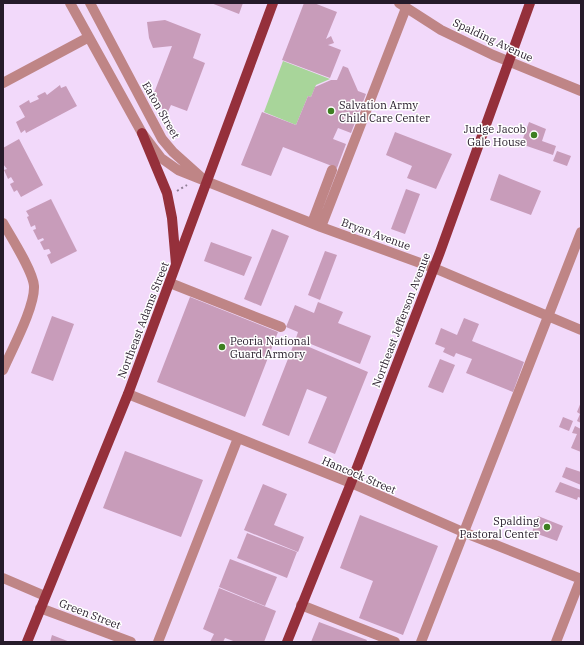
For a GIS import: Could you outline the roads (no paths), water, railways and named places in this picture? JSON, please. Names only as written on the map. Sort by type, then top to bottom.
[{"type":"main road","name":"Northeast Adams Street","points":[[27,642],[44,596],[128,394],[273,3]]},
{"type":"main road","name":"Northeast Jefferson Avenue","points":[[287,642],[351,483],[434,268],[529,5]]},
{"type":"main road","points":[[142,133],[167,193],[172,218],[176,266]]},
{"type":"street","points":[[70,3],[142,133],[161,158],[178,170],[207,182]]},
{"type":"street","name":"Eaton Street","points":[[90,3],[162,139],[173,152],[207,182]]},
{"type":"street","points":[[317,225],[402,5]]},
{"type":"street","name":"Spalding Avenue","points":[[402,5],[441,30],[509,63],[581,91]]},
{"type":"street","points":[[3,83],[89,37]]},
{"type":"street","points":[[317,225],[332,170]]},
{"type":"street","name":"Bryan Avenue","points":[[207,182],[317,225],[434,268],[581,330]]},
{"type":"street","points":[[3,223],[30,274],[34,286],[31,304],[3,370]]},
{"type":"street","points":[[421,642],[581,232]]},
{"type":"street","points":[[170,283],[281,327]]},
{"type":"street","name":"Hancock Street","points":[[128,394],[351,483],[463,532],[581,578]]},
{"type":"street","points":[[158,642],[238,438]]},
{"type":"street","name":"Green Street","points":[[3,578],[44,596]]},
{"type":"street","points":[[556,642],[581,578]]},
{"type":"street","points":[[301,605],[395,642]]},
{"type":"street","name":"Green Street","points":[[40,608],[131,642]]},
{"type":"place","name":"Salvation Army Child Care Center","points":[[331,111]]},
{"type":"place","name":"Judge Jacob Gale House","points":[[534,135]]},
{"type":"place","name":"Peoria National Guard Armory","points":[[222,347]]},
{"type":"place","name":"Spalding Pastoral Center","points":[[547,527]]}]
